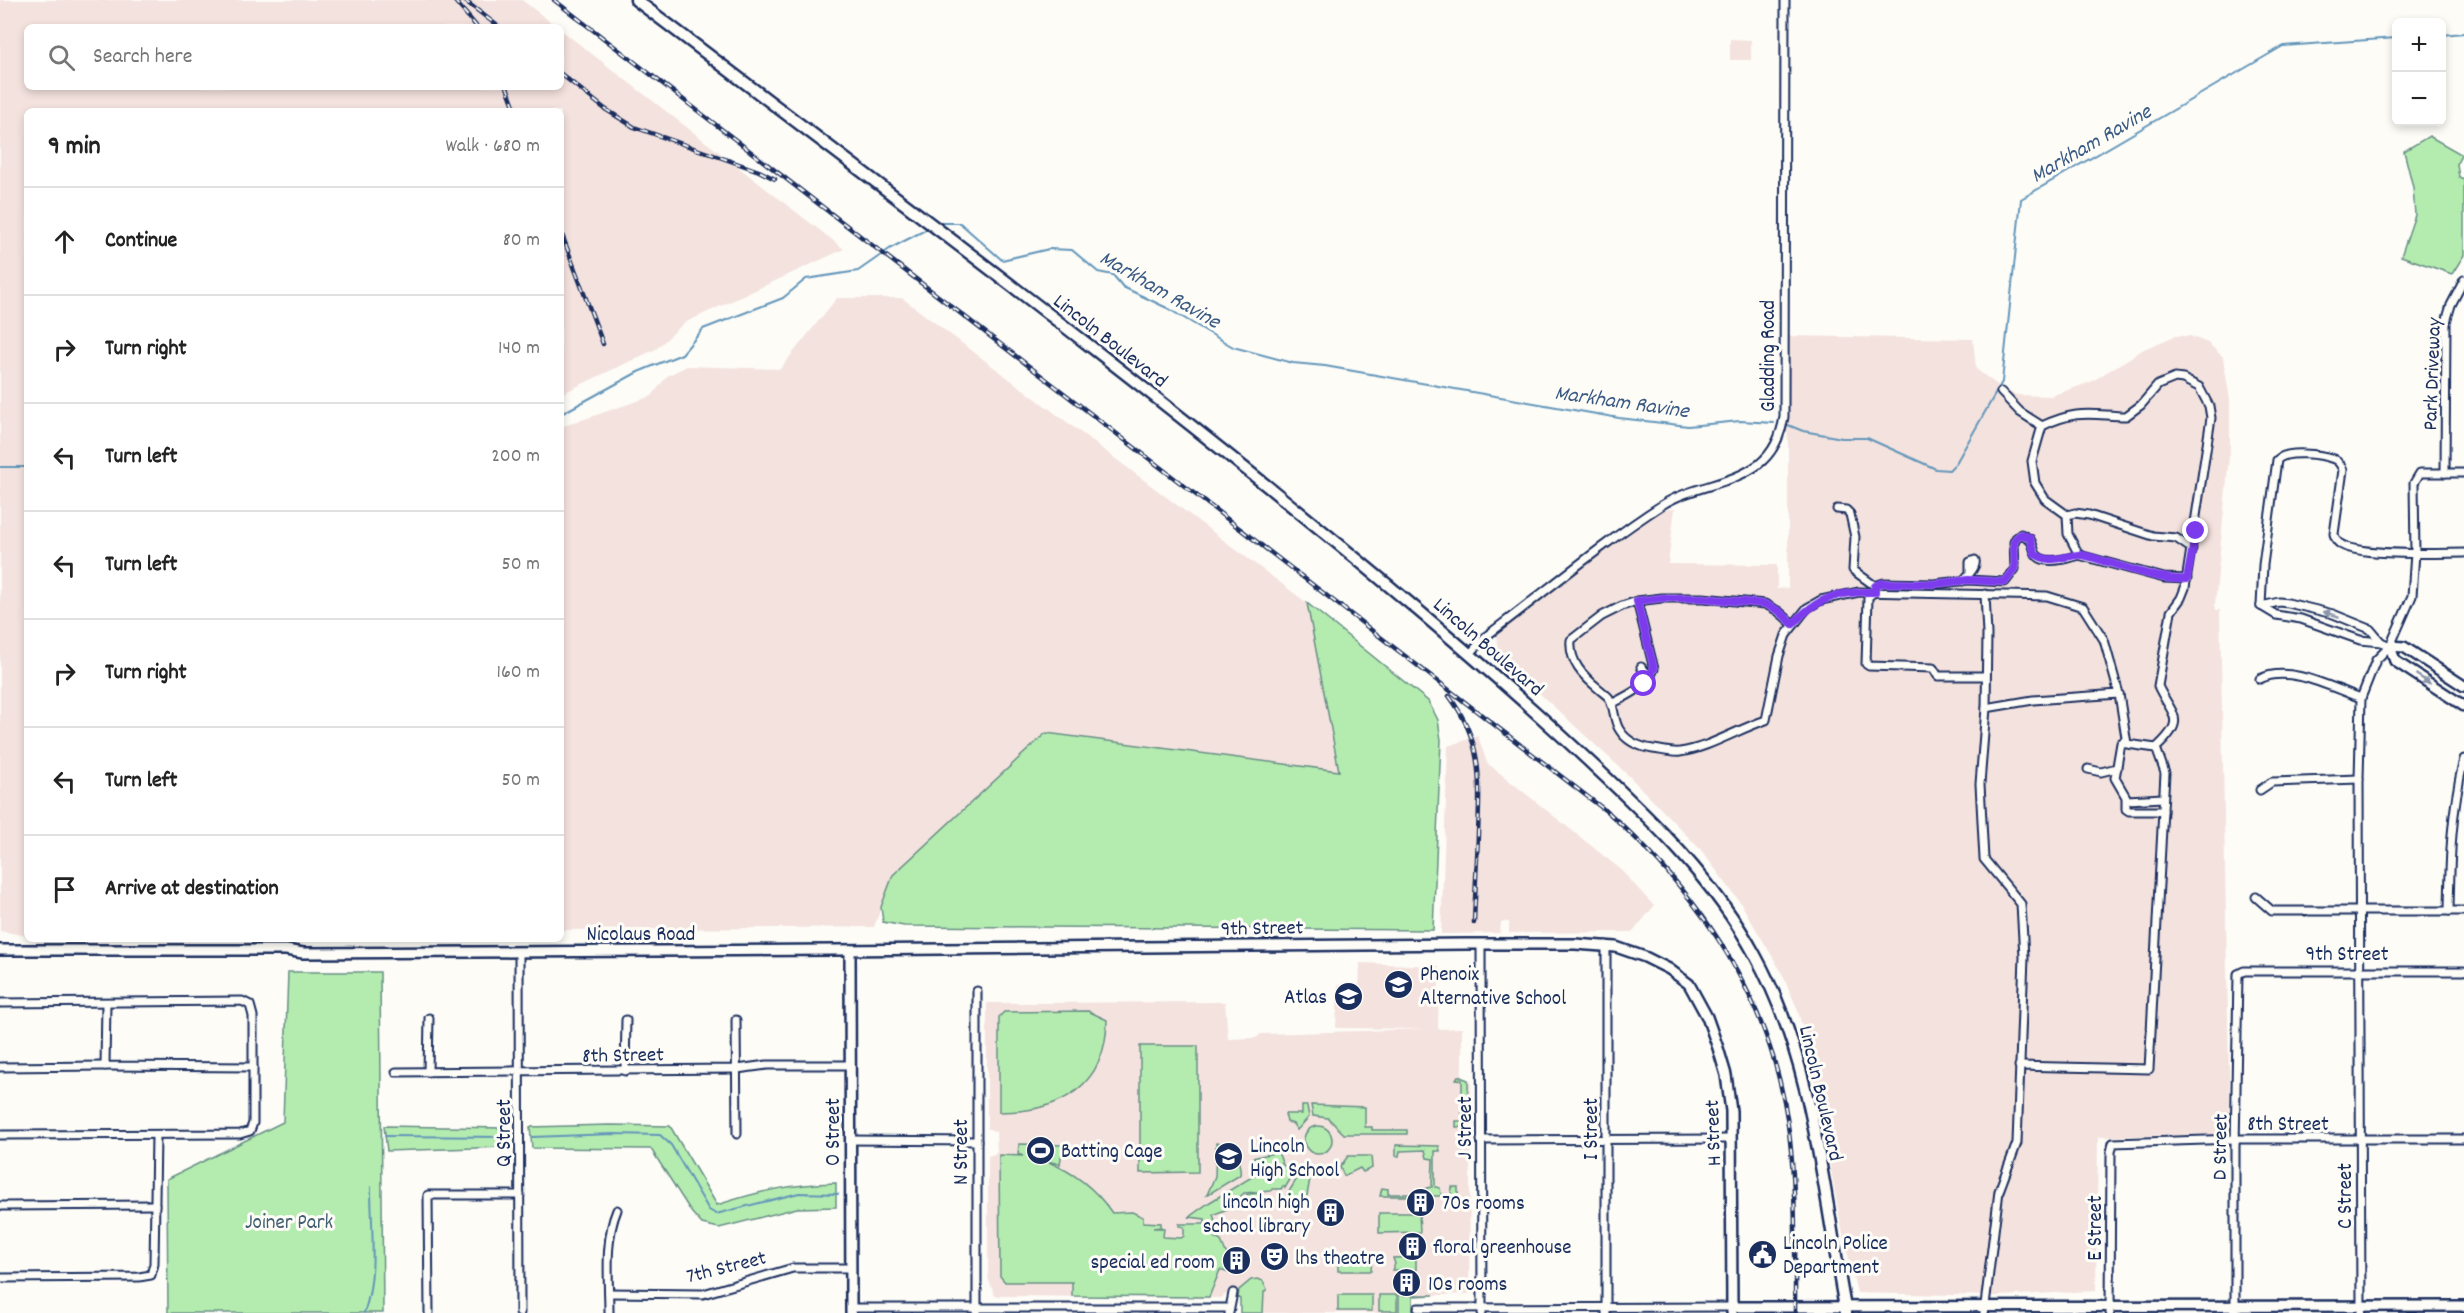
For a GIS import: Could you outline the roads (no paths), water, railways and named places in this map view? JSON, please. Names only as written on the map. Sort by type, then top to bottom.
[{"type":"main road","name":"Lincoln Boulevard","points":[[636,0],[927,222],[1287,502],[1470,654],[1571,744],[1680,850],[1716,893],[1753,951],[1778,1004],[1800,1068],[1845,1310]]},
{"type":"street","name":"Gladding Road","points":[[1470,654],[1485,637],[1629,527],[1664,503],[1682,494],[1746,472],[1769,454],[1776,443],[1784,417],[1785,0]]},
{"type":"street","name":"Park Driveway","points":[[2445,473],[2446,322],[2451,305],[2464,280]]},
{"type":"street","points":[[2001,392],[2020,412],[2042,426],[2071,414],[2126,416],[2141,405],[2158,385],[2168,380],[2183,379],[2199,387],[2209,406],[2211,418],[2187,579],[2181,598],[2171,612],[2158,686],[2175,713],[2176,719],[2172,732],[2156,748]]},
{"type":"street","points":[[2042,426],[2033,454],[2035,483],[2046,499],[2067,515],[2068,534],[2079,555]]},
{"type":"street","points":[[2261,606],[2263,565],[2277,460],[2282,454],[2333,459],[2340,463],[2343,470],[2334,534],[2337,542],[2346,547],[2415,553],[2464,553]]},
{"type":"street","points":[[2259,680],[2270,674],[2290,673],[2361,698],[2376,660],[2390,646],[2412,596],[2415,553],[2414,483],[2420,473],[2464,473]]},
{"type":"street","points":[[1837,509],[1846,510],[1850,514],[1855,537],[1853,570],[1875,589]]},
{"type":"street","points":[[2067,515],[2076,513],[2089,515],[2158,537],[2176,538],[2192,549]]},
{"type":"street","points":[[1985,676],[1938,676],[1933,668],[1869,666],[1866,664],[1864,661],[1867,644],[1868,597],[1884,583],[1924,584],[1963,581],[2000,583],[2009,579],[2016,565],[2014,542],[2021,534],[2030,538],[2035,554],[2044,558],[2059,560],[2079,555],[2164,578],[2187,579]]},
{"type":"street","points":[[1963,581],[1970,572]]},
{"type":"street","points":[[1793,624],[1779,611],[1765,604],[1703,598],[1662,598],[1637,601],[1602,616],[1571,640],[1570,652],[1575,664],[1609,698],[1619,730],[1632,742],[1646,748],[1679,752],[1717,741],[1735,731],[1766,720],[1779,656],[1793,624],[1807,608],[1821,600],[1875,589],[2047,596],[2083,608],[2104,640],[2119,694],[2127,744],[2156,748]]},
{"type":"street","points":[[1984,1310],[2000,1191],[2017,1143],[2024,957],[2021,904],[1984,859],[1980,784],[1986,708],[1985,594]]},
{"type":"street","points":[[1611,704],[1634,692],[1654,669],[1637,601]]},
{"type":"street","points":[[2261,606],[2279,602],[2333,614],[2370,630],[2381,642]]},
{"type":"street","points":[[2261,606],[2276,615],[2308,621],[2360,640],[2404,647],[2464,686]]},
{"type":"street","points":[[2390,646],[2395,661],[2464,706]]},
{"type":"street","points":[[1641,667],[1650,676]]},
{"type":"street","points":[[1986,708],[2033,700],[2119,694]]},
{"type":"street","name":"C Street","points":[[2361,698],[2359,779],[2361,1310]]},
{"type":"street","points":[[2126,740],[2121,743],[2115,778],[2127,800],[2126,809],[2129,812],[2163,811]]},
{"type":"street","points":[[2019,1066],[2149,1069],[2165,773],[2156,748]]},
{"type":"street","points":[[2449,911],[2451,829],[2454,800],[2464,759]]},
{"type":"street","points":[[2088,769],[2101,772],[2117,768]]},
{"type":"street","points":[[2260,790],[2272,782],[2359,779]]},
{"type":"street","points":[[2127,800],[2163,798]]},
{"type":"street","points":[[2256,897],[2272,911],[2464,911]]},
{"type":"street","name":"9th Street","points":[[850,950],[1481,944],[1606,945],[1630,950],[1670,969]]},
{"type":"street","name":"J Street","points":[[1481,944],[1482,1310]]},
{"type":"street","name":"I Street","points":[[1606,945],[1606,1310]]},
{"type":"street","name":"Nicolaus Road","points":[[0,950],[519,952],[850,950]]},
{"type":"street","name":"O Street","points":[[850,950],[851,1311]]},
{"type":"street","name":"Q Street","points":[[519,952],[520,1313]]},
{"type":"street","name":"H Street","points":[[1670,969],[1689,984],[1698,997],[1718,1048],[1729,1093],[1732,1310]]},
{"type":"street","name":"9th Street","points":[[2237,981],[2238,974],[2244,971],[2464,971]]},
{"type":"street","name":"D Street","points":[[2235,1310],[2237,981]]},
{"type":"street","name":"N Street","points":[[977,991],[977,1311]]},
{"type":"street","points":[[0,1003],[242,1001],[250,1005],[253,1016],[253,1123],[250,1131],[240,1134],[0,1135]]},
{"type":"street","points":[[105,1066],[106,1003]]},
{"type":"street","points":[[428,1072],[429,1018]]},
{"type":"street","points":[[626,1020],[626,1071]]},
{"type":"street","points":[[736,1020],[737,1134]]},
{"type":"street","name":"8th Street","points":[[396,1072],[626,1071],[737,1069],[767,1065],[850,1065]]},
{"type":"street","points":[[0,1067],[253,1066]]},
{"type":"street","points":[[0,1278],[151,1275],[154,1264],[156,1135]]},
{"type":"street","name":"8th Street","points":[[2113,1143],[2236,1139],[2464,1139]]},
{"type":"street","points":[[850,1140],[977,1141]]},
{"type":"street","points":[[1481,1140],[1731,1140]]},
{"type":"street","name":"E Street","points":[[2110,1310],[2111,1152],[2113,1143]]},
{"type":"street","points":[[429,1313],[428,1195],[520,1195]]},
{"type":"street","points":[[0,1206],[155,1205]]},
{"type":"street","points":[[609,1313],[610,1238],[617,1210]]},
{"type":"street","name":"7th Street","points":[[609,1293],[682,1296],[703,1294],[793,1268],[850,1268]]},
{"type":"street","points":[[851,1311],[1229,1310],[1233,1293]]},
{"type":"street","points":[[1418,1308],[1482,1310],[2361,1310],[2464,1306]]},
{"type":"waterway","name":"Markham Ravine","points":[[2446,35],[2464,33]]},
{"type":"waterway","name":"Markham Ravine","points":[[1788,425],[1803,431],[1842,438],[1867,438],[1936,469],[1949,470],[1956,463],[2002,382],[2021,199],[2283,46],[2392,38]]},
{"type":"waterway","name":"Markham Ravine","points":[[939,223],[960,223],[1002,260],[1049,249],[1072,250],[1098,272],[1113,275],[1123,287],[1167,308],[1233,347],[1293,363],[1325,366],[1619,418],[1688,426],[1740,421],[1774,423]]},
{"type":"waterway","name":"Markham Ravine","points":[[564,412],[638,372],[682,354],[703,329],[783,298],[806,279],[858,271],[891,248],[931,227]]},
{"type":"waterway","name":"Markham Ravine","points":[[0,467],[24,467]]},
{"type":"waterway","points":[[532,1137],[660,1135],[671,1145],[709,1210],[716,1214],[799,1193],[838,1194]]},
{"type":"waterway","points":[[385,1136],[505,1137]]},
{"type":"waterway","points":[[364,1313],[372,1267],[371,1187]]},
{"type":"railway","points":[[454,0],[474,24]]},
{"type":"railway","points":[[464,0],[495,24]]},
{"type":"railway","points":[[554,0],[1610,814],[1643,845],[1701,914],[1725,951],[1764,1030],[1778,1073],[1787,1118],[1792,1166],[1795,1215],[1795,1313]]},
{"type":"railway","points":[[564,76],[605,109],[634,127],[759,171],[775,179]]},
{"type":"railway","points":[[508,90],[515,108]]},
{"type":"railway","points":[[564,240],[603,344]]},
{"type":"railway","points":[[1449,696],[1460,713],[1474,745],[1479,778],[1474,923]]},
{"type":"place","name":"Phenoix Alternative School","points":[[1399,985]]},
{"type":"place","name":"Atlas","points":[[1348,996]]},
{"type":"place","name":"Batting Cage","points":[[1040,1150]]},
{"type":"place","name":"Lincoln High School","points":[[1229,1157]]},
{"type":"place","name":"70s rooms","points":[[1421,1202]]},
{"type":"place","name":"lincoln high school library","points":[[1331,1213]]},
{"type":"place","name":"floral greenhouse","points":[[1412,1246]]},
{"type":"place","name":"Lincoln Police Department","points":[[1762,1254]]},
{"type":"place","name":"lhs theatre","points":[[1274,1257]]},
{"type":"place","name":"special ed room","points":[[1236,1261]]},
{"type":"place","name":"10s rooms","points":[[1407,1283]]},
{"type":"park label","name":"Joiner Park","points":[[289,1221]]}]
